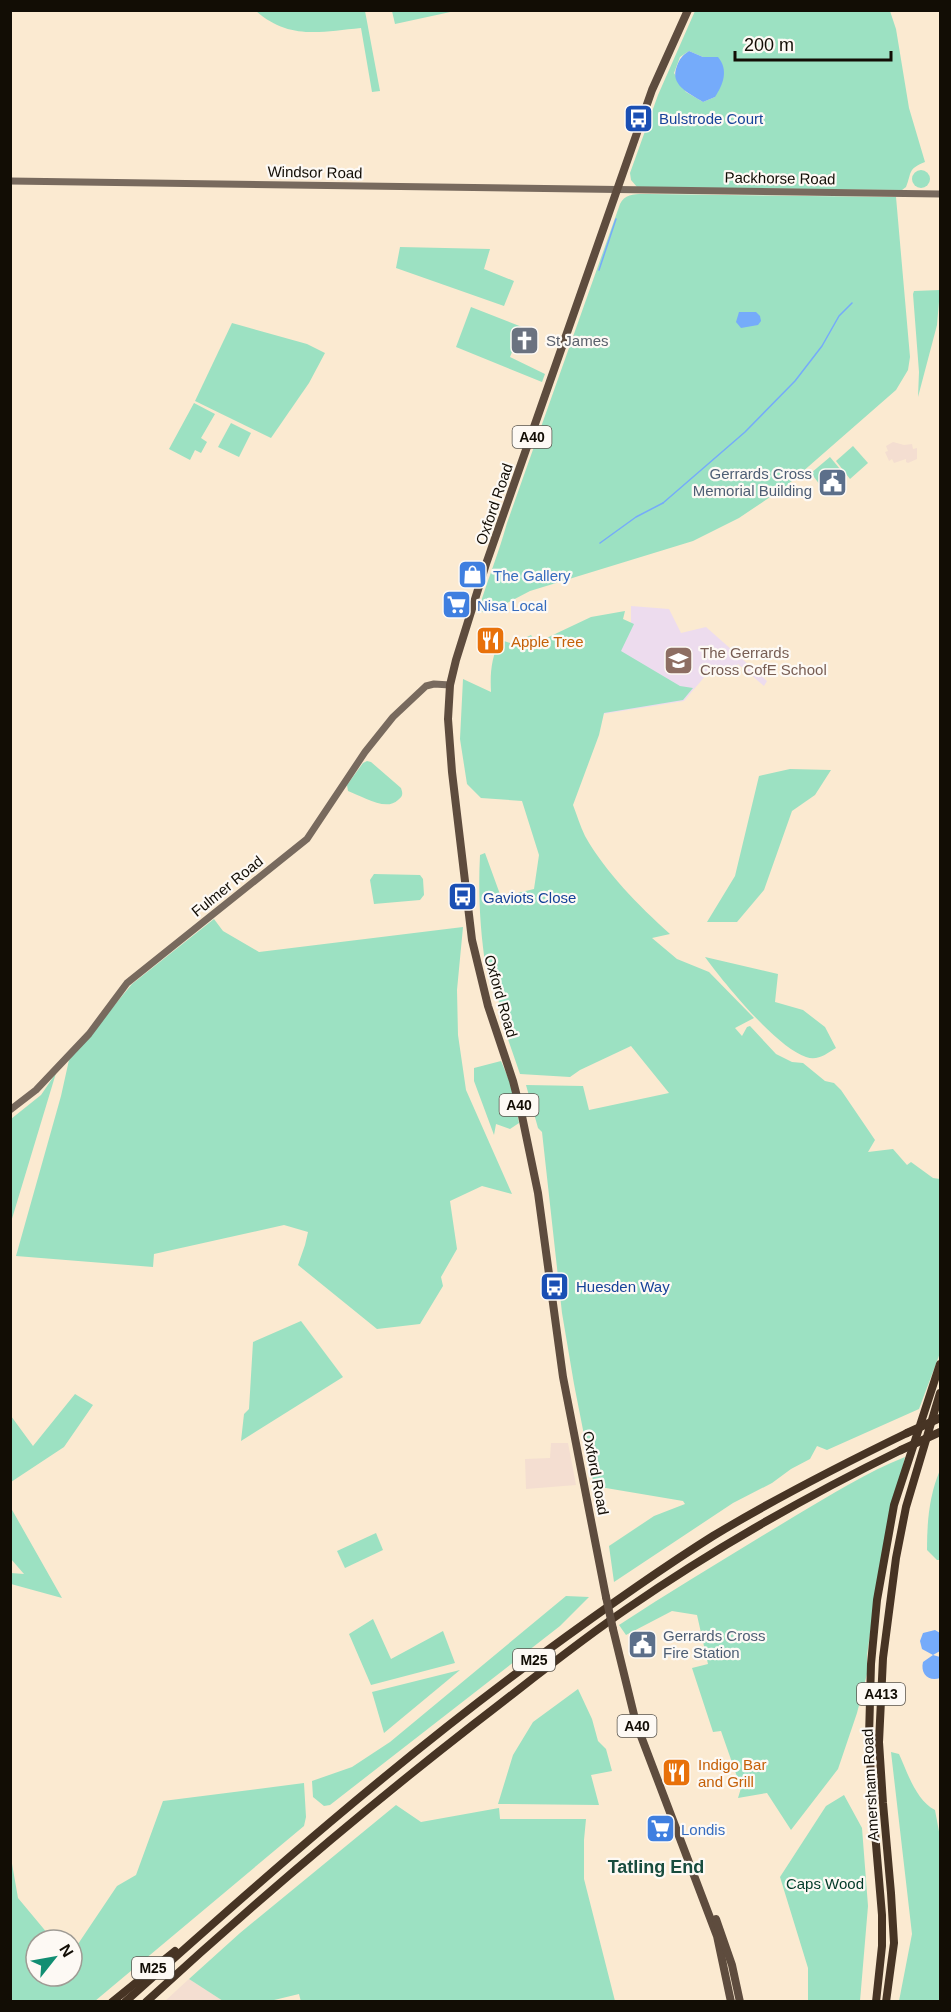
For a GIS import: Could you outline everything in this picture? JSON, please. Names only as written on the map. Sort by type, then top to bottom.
[{"type":"highway","name":"A413","points":[[876,2001],[882,1946],[882,1915],[869,1737],[873,1642],[894,1505],[940,1364]]},
{"type":"highway","name":"Amersham Road","points":[[886,2001],[894,1943],[879,1742],[883,1658],[892,1581],[906,1507],[940,1393]]},
{"type":"highway","name":"M25","points":[[125,2001],[308,1839],[429,1740],[521,1669],[620,1598],[712,1537],[779,1498],[940,1418]]},
{"type":"highway","name":"M25","points":[[147,2001],[314,1853],[440,1751],[591,1635],[650,1593],[753,1529],[826,1488],[940,1432]]},
{"type":"highway","name":"M25","points":[[112,2001],[164,1958],[196,1937]]},
{"type":"main road","name":"Oxford Road","points":[[688,10],[652,90],[484,572],[456,660],[450,685],[448,719],[472,940],[488,1006],[522,1116],[537,1193],[563,1377],[613,1629],[636,1723],[717,1936],[731,2001]]},
{"type":"main road","name":"Windsor Road","points":[[10,181],[618,189]]},
{"type":"main road","name":"Packhorse Road","points":[[618,189],[940,194]]},
{"type":"main road","name":"Fulmer Road","points":[[10,1110],[36,1090],[89,1034],[127,983],[307,839],[365,752],[393,717],[426,686],[450,685]]},
{"type":"main road","name":"A40","points":[[674,1818],[725,1942],[740,2001]]},
{"type":"shaded area","points":[[893,442],[904,445],[912,444],[913,449],[917,448],[917,459],[908,463],[906,459],[894,463],[892,459],[889,461],[885,452],[888,451],[886,446]]},
{"type":"shaded area","name":"The Gerrards Cross CofE School","points":[[631,606],[669,609],[681,633],[706,627],[767,681],[764,686],[738,664],[728,676],[718,668],[707,674],[684,701],[597,715],[631,622]]},
{"type":"shaded area","points":[[551,1443],[568,1443],[576,1485],[526,1489],[525,1459],[550,1458]]},
{"type":"shaded area","points":[[189,1979],[223,2001],[164,2002]]},
{"type":"green space","points":[[392,10],[455,11],[395,24]]},
{"type":"green space","points":[[256,11],[365,11],[380,91],[372,92],[361,28],[318,32],[293,30],[268,20]]},
{"type":"green space","points":[[695,11],[890,11],[896,29],[909,108],[925,162],[913,169],[906,187],[902,190],[637,187],[631,180],[630,173],[658,95]],"holes":[[[689,51],[703,57],[718,57],[715,97],[703,102],[686,92],[674,73],[680,57]]]},
{"type":"green space","points":[[921,170],[927,173],[930,179],[927,185],[921,188],[915,185],[912,179],[915,173]]},
{"type":"green space","points":[[636,194],[896,197],[910,357],[908,370],[896,390],[785,487],[739,518],[693,541],[530,591],[488,613],[482,612],[479,608],[507,523],[622,200]]},
{"type":"green space","points":[[400,247],[490,249],[484,269],[514,281],[504,306],[396,268]]},
{"type":"green space","points":[[940,290],[937,325],[918,397],[919,372],[913,294],[914,291]]},
{"type":"green space","points":[[471,307],[522,327],[510,357],[545,374],[542,382],[456,347]]},
{"type":"green space","points":[[232,323],[307,344],[325,353],[309,383],[271,438],[195,401]]},
{"type":"green space","points":[[194,403],[215,414],[201,438],[207,442],[201,453],[195,450],[190,460],[169,449]]},
{"type":"green space","points":[[231,423],[251,433],[239,457],[218,447]]},
{"type":"green space","points":[[853,446],[868,463],[850,479],[836,461]]},
{"type":"green space","points":[[830,457],[840,469],[820,485],[811,473]]},
{"type":"green space","points":[[625,611],[623,619],[634,624],[621,651],[680,686],[693,688],[683,700],[604,713],[599,735],[573,805],[583,832],[593,850],[613,876],[670,934],[652,938],[677,959],[709,972],[754,1018],[735,1028],[742,1036],[750,1026],[776,1054],[792,1062],[803,1063],[825,1081],[834,1083],[875,1140],[868,1152],[893,1149],[907,1165],[911,1162],[933,1178],[940,1179],[940,1353],[919,1409],[827,1450],[817,1446],[810,1459],[772,1483],[733,1503],[614,1582],[609,1546],[654,1516],[685,1504],[683,1501],[594,1486],[562,1313],[542,1132],[538,1128],[526,1085],[583,1086],[589,1110],[669,1093],[631,1046],[570,1077],[520,1074],[501,1019],[494,965],[486,969],[480,912],[480,855],[485,853],[501,897],[534,889],[539,855],[522,801],[481,798],[467,784],[460,739],[463,679],[491,692],[492,665],[501,640],[513,644],[531,635],[536,643],[591,617]]},
{"type":"green space","points":[[367,761],[401,788],[402,795],[398,800],[381,804],[348,791],[347,785]]},
{"type":"green space","points":[[790,769],[831,770],[815,795],[792,811],[764,890],[737,922],[707,922],[735,876],[759,776]]},
{"type":"green space","points":[[374,874],[420,875],[423,879],[424,895],[420,900],[374,904],[370,880]]},
{"type":"green space","points":[[214,919],[223,931],[259,952],[463,927],[457,990],[458,1035],[466,1090],[512,1194],[482,1186],[450,1201],[457,1249],[441,1277],[443,1286],[420,1324],[377,1329],[298,1265],[308,1232],[284,1225],[154,1254],[153,1267],[16,1256],[69,1060],[132,984]]},
{"type":"green space","points":[[705,957],[778,974],[775,1002],[803,1010],[825,1027],[836,1048],[814,1058],[794,1051],[751,1013]]},
{"type":"green space","points":[[501,1061],[512,1087],[519,1123],[510,1129],[496,1124],[494,1135],[474,1081],[474,1068]]},
{"type":"green space","points":[[56,1073],[11,1222],[11,1119],[41,1095]]},
{"type":"green space","points":[[301,1321],[343,1377],[241,1441],[244,1414],[249,1409],[253,1342]]},
{"type":"green space","points":[[75,1394],[93,1405],[64,1447],[11,1482],[11,1416],[33,1446]]},
{"type":"green space","points":[[905,1457],[880,1564],[867,1655],[867,1674],[857,1713],[838,1769],[791,1830],[767,1793],[738,1798],[741,1788],[721,1731],[713,1732],[692,1668],[708,1664],[697,1615],[672,1611],[626,1635],[619,1625],[822,1500]]},
{"type":"green space","points":[[940,1470],[940,1560],[937,1560],[927,1550],[927,1540],[931,1499]]},
{"type":"green space","points":[[11,1508],[62,1598],[11,1584],[11,1573],[24,1574],[11,1559]]},
{"type":"green space","points":[[376,1533],[383,1550],[345,1568],[337,1551]]},
{"type":"green space","points":[[566,1596],[589,1597],[560,1626],[330,1805],[324,1806],[313,1797],[312,1781],[352,1767],[390,1742]]},
{"type":"green space","points":[[373,1619],[391,1659],[443,1631],[455,1663],[371,1685],[349,1634]]},
{"type":"green space","points":[[460,1670],[384,1733],[372,1692]]},
{"type":"green space","points":[[578,1689],[592,1719],[598,1741],[606,1749],[612,1771],[591,1775],[599,1805],[498,1804],[513,1755],[533,1722]]},
{"type":"green space","name":"Caps Wood","points":[[891,1752],[899,1754],[918,1793],[928,1806],[935,1810],[940,1837],[940,2001],[899,2001],[912,1934]]},
{"type":"green space","points":[[304,1783],[306,1817],[304,1826],[95,2001],[11,2001],[11,1858],[18,1898],[43,1928],[24,1928],[24,1988],[84,1988],[84,1935],[117,1886],[136,1875],[163,1801]]},
{"type":"green space","name":"Caps Wood","points":[[844,1795],[862,1828],[868,1906],[860,2001],[808,2001],[808,1968],[780,1877],[826,1806]]},
{"type":"green space","points":[[396,1805],[421,1822],[499,1808],[500,1819],[586,1819],[584,1879],[615,2001],[301,2002],[299,1994],[270,2001],[223,2001],[189,1979],[240,1933]]},
{"type":"water","points":[[689,51],[703,57],[718,57],[723,67],[724,77],[718,92],[715,97],[703,102],[682,88],[676,78],[675,73],[679,61]]},
{"type":"water","points":[[739,312],[756,312],[761,321],[758,325],[741,328],[736,322]]},
{"type":"water","points":[[935,1630],[940,1633],[940,1651],[933,1655],[922,1649],[920,1641],[923,1633]]},
{"type":"water","points":[[933,1655],[940,1657],[940,1678],[936,1679],[926,1676],[922,1666],[923,1662]]},
{"type":"waterway","points":[[599,270],[616,219]]},
{"type":"waterway","points":[[663,503],[745,432],[795,381],[822,346],[839,316],[852,303]]},
{"type":"waterway","points":[[600,543],[636,517],[663,503]]},
{"type":"place","name":"Bulstrode Court","points":[[638,118]]},
{"type":"place","name":"St James","points":[[525,340]]},
{"type":"place","name":"Gerrards Cross Memorial Building","points":[[833,482]]},
{"type":"place","name":"The Gallery","points":[[472,575]]},
{"type":"place","name":"Nisa Local","points":[[456,605]]},
{"type":"place","name":"Apple Tree","points":[[490,641]]},
{"type":"place","name":"The Gerrards Cross CofE School","points":[[679,661]]},
{"type":"place","name":"Gaviots Close","points":[[462,897]]},
{"type":"place","name":"Huesden Way","points":[[555,1286]]},
{"type":"place","name":"Gerrards Cross Fire Station","points":[[642,1644]]},
{"type":"place","name":"Indigo Bar and Grill","points":[[677,1773]]},
{"type":"place","name":"Londis","points":[[660,1829]]},
{"type":"district","name":"Tatling End","points":[[656,1867]]}]
